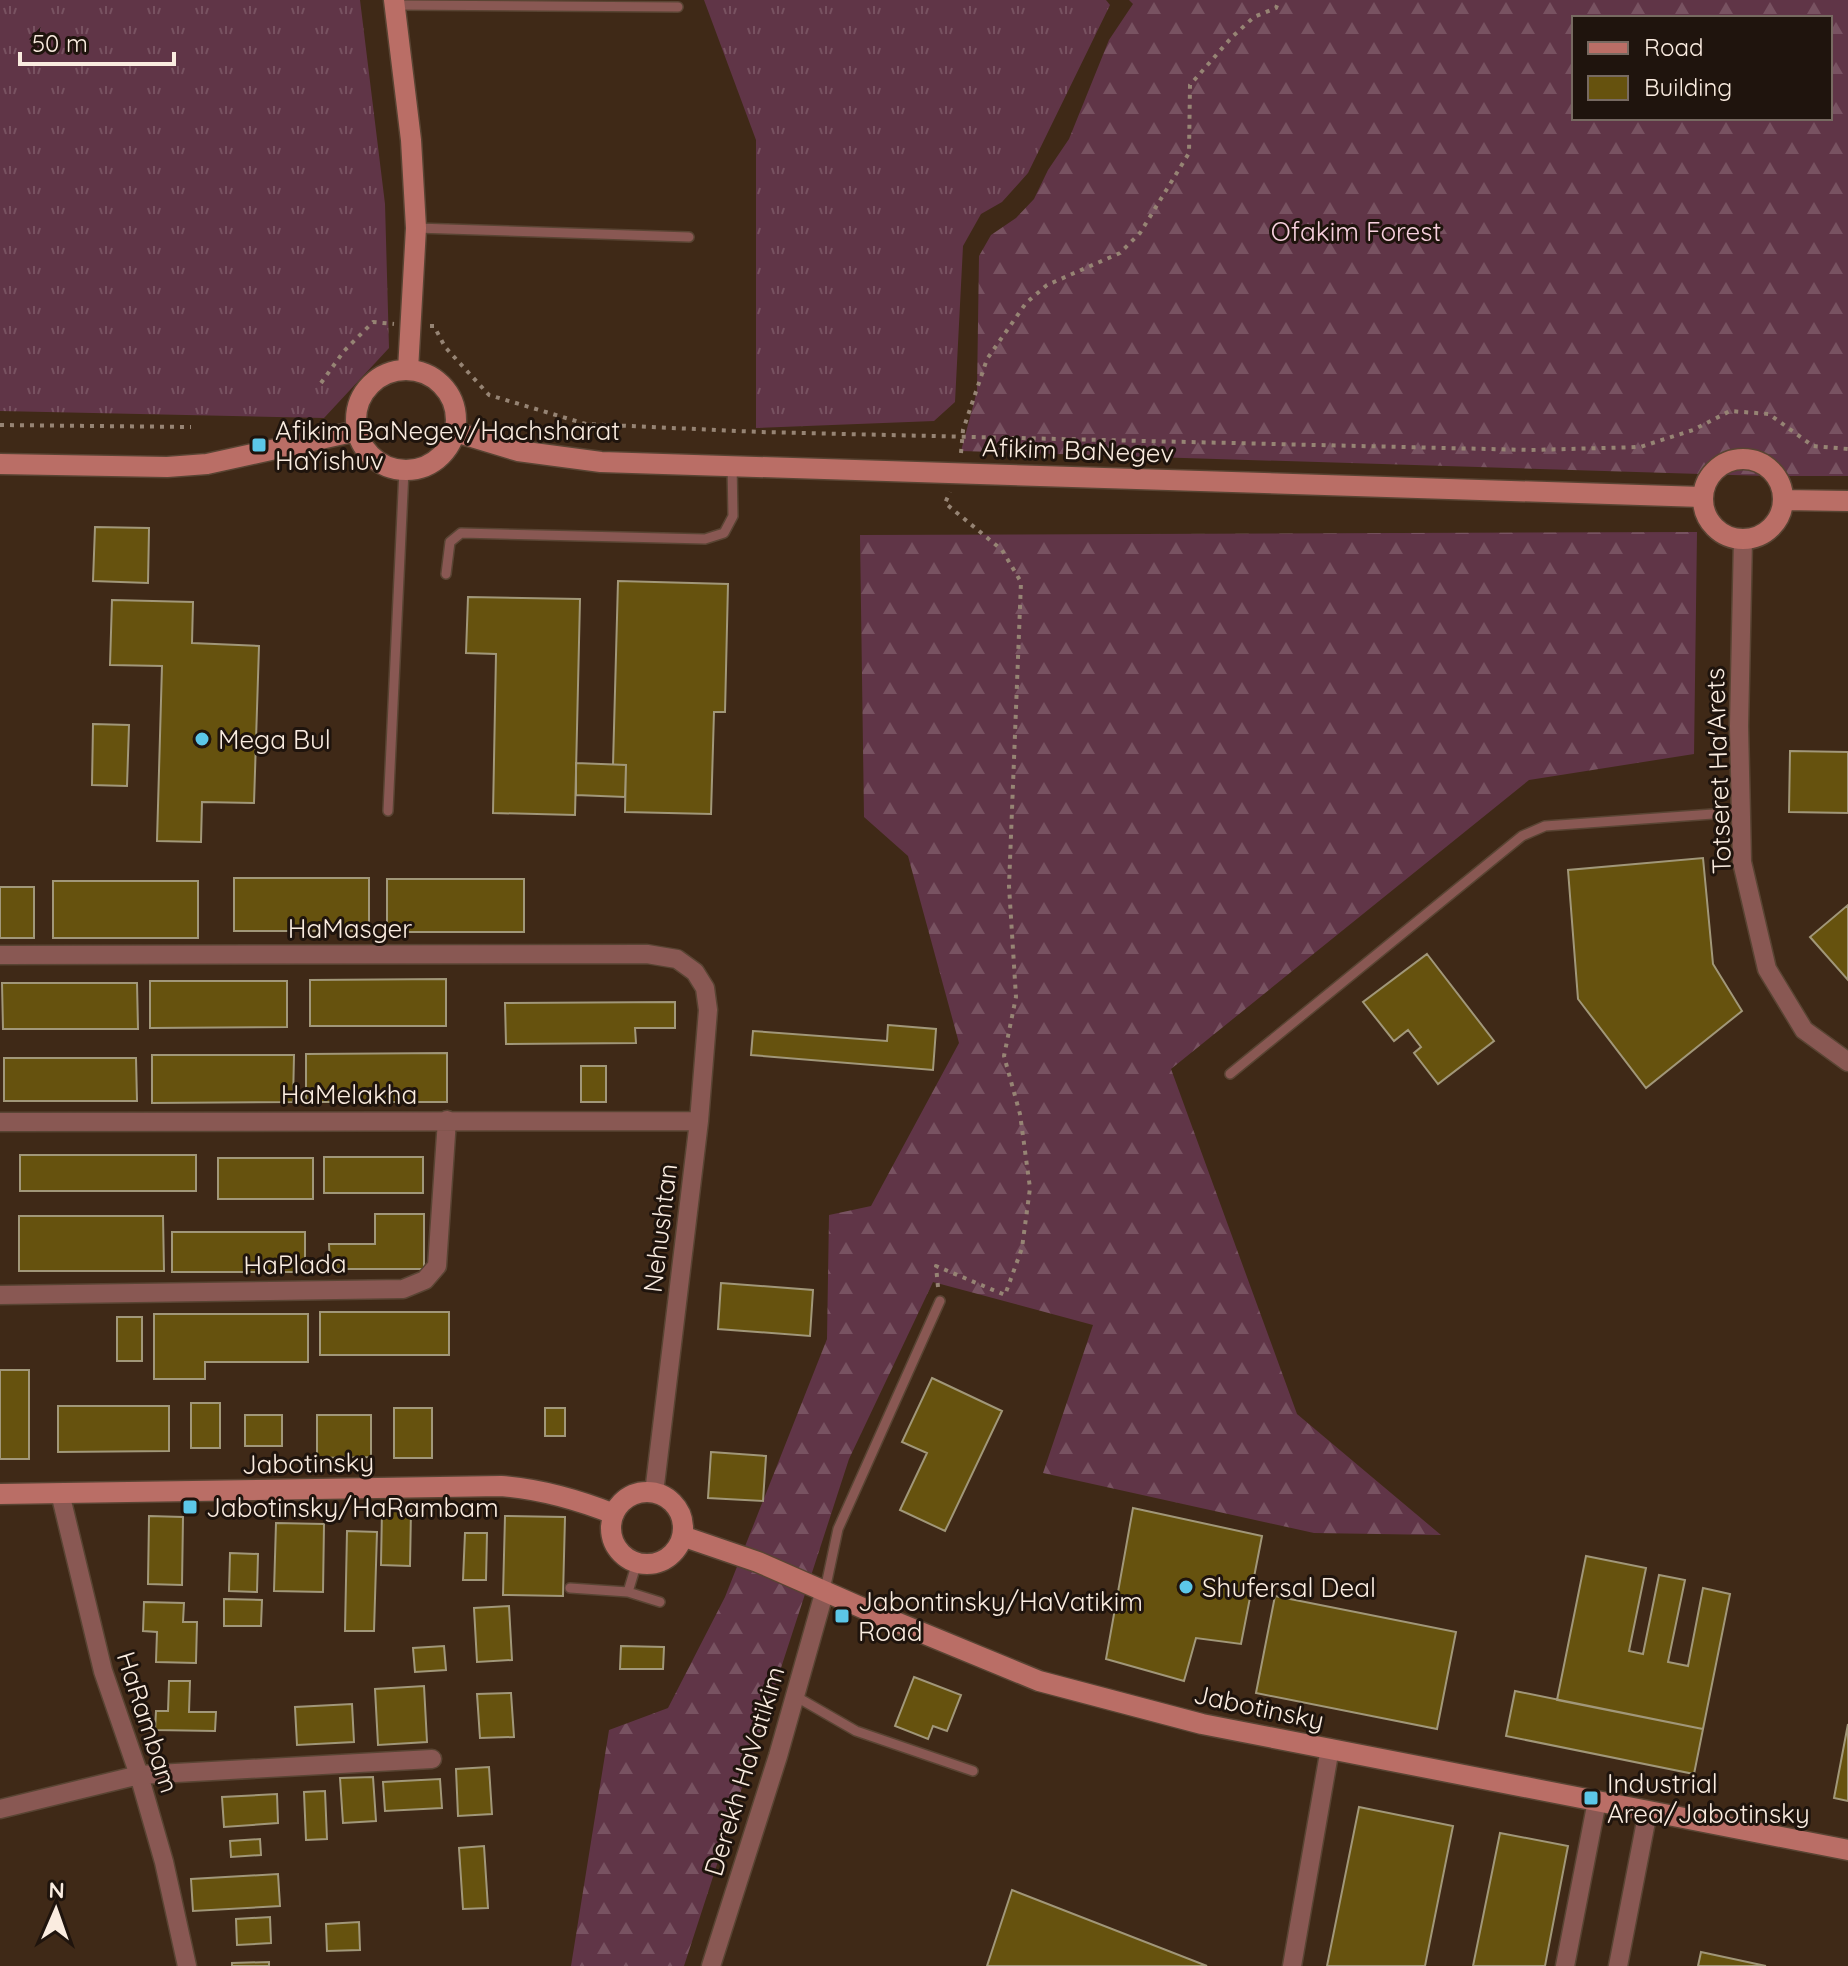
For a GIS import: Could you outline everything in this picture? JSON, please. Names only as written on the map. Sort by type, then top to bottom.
[{"type":"street","points":[[394,2],[411,140],[416,228],[408,370]]},
{"type":"street","points":[[408,370],[427,375],[443,386],[456,413],[455,432],[441,457],[423,468],[404,470],[377,461],[362,446],[357,431],[357,408],[365,391],[380,377],[408,370]]},
{"type":"street","points":[[0,464],[167,467],[207,464],[357,431]]},
{"type":"street","name":"Afikim BaNegev","points":[[455,432],[518,451],[601,462],[1702,497]]},
{"type":"street","points":[[1751,459],[1764,464],[1775,474],[1784,500],[1775,523],[1767,532],[1743,539],[1732,538],[1714,527],[1703,508],[1702,497],[1705,484],[1724,463],[1751,459]]},
{"type":"street","points":[[1784,500],[1848,501]]},
{"type":"street","name":"Totseret Ha'Arets","points":[[1743,539],[1739,726],[1742,862],[1767,969],[1804,1030],[1848,1062]]},
{"type":"street","name":"HaMasger","points":[[0,955],[647,954],[677,959],[695,972]]},
{"type":"street","name":"Nehushtan","points":[[654,1493],[699,1121],[708,1010],[705,988],[695,972]]},
{"type":"street","name":"HaPlada","points":[[0,1295],[403,1289],[425,1280],[437,1266],[447,1120]]},
{"type":"street","name":"HaMelakha","points":[[0,1122],[699,1121]]},
{"type":"street","name":"Jabotinsky","points":[[0,1494],[501,1486],[534,1488],[574,1498],[614,1514]]},
{"type":"street","name":"HaRambam","points":[[60,1493],[103,1671],[139,1775],[164,1862],[187,1966]]},
{"type":"street","points":[[654,1493],[671,1501],[677,1509],[682,1536],[670,1556],[648,1564],[626,1557],[617,1549],[611,1525],[614,1514],[626,1498],[634,1494],[654,1493]]},
{"type":"street","name":"Jabotinsky","points":[[682,1536],[758,1562],[1039,1681],[1202,1724],[1848,1850]]},
{"type":"street","name":"Derekh HaVatikim","points":[[711,1966],[825,1590]]},
{"type":"street","points":[[1292,1966],[1330,1748]]},
{"type":"street","points":[[0,1809],[139,1775],[432,1759]]},
{"type":"street","points":[[1565,1966],[1597,1801]]},
{"type":"street","points":[[1618,1966],[1648,1811]]},
{"type":"lane","points":[[394,2],[678,7]]},
{"type":"lane","points":[[416,228],[689,237]]},
{"type":"lane","points":[[446,574],[450,542],[461,533],[705,539],[724,533],[733,516],[732,465]]},
{"type":"lane","points":[[388,811],[404,470]]},
{"type":"lane","points":[[1230,1074],[1522,836],[1545,826],[1741,812]]},
{"type":"lane","points":[[825,1590],[838,1529],[940,1301]]},
{"type":"lane","points":[[628,1592],[637,1562]]},
{"type":"lane","points":[[570,1588],[628,1592],[660,1602]]},
{"type":"lane","points":[[795,1696],[856,1731],[973,1771]]},
{"type":"path","points":[[940,1301],[936,1266],[1005,1295],[1022,1248],[1030,1188],[1020,1114],[1004,1056],[1016,997],[1009,886],[1021,582],[1002,550],[945,503],[959,472],[962,435],[987,359],[1026,303],[1047,285],[1120,253],[1140,233],[1189,153],[1190,85],[1232,37],[1254,17],[1276,8],[1279,0]]},
{"type":"path","points":[[321,383],[344,351],[373,322],[434,326],[445,347],[489,395],[586,424],[760,432],[1531,450],[1640,447],[1693,430],[1730,411],[1769,414],[1813,446],[1848,449]]},
{"type":"path","points":[[0,425],[191,427]]},
{"type":"green space","points":[[0,0],[360,0],[385,204],[389,348],[324,418],[0,411]]},
{"type":"green space","points":[[704,0],[1106,0],[1110,5],[1028,173],[1002,202],[981,214],[963,246],[955,402],[934,421],[756,428],[756,140]]},
{"type":"green space","name":"Ofakim Forest","points":[[1129,0],[1848,0],[1848,476],[961,451],[977,391],[979,256],[991,235],[1016,218],[1034,199],[1048,170],[1069,139],[1109,40],[1133,4]]},
{"type":"green space","points":[[1697,532],[1694,754],[1529,780],[1171,1069],[1297,1414],[1441,1535],[1314,1533],[1043,1473],[1093,1325],[933,1282],[849,1459],[684,1966],[571,1966],[609,1730],[668,1708],[725,1597],[827,1339],[829,1215],[871,1206],[959,1043],[908,856],[864,817],[860,535]]},
{"type":"building","points":[[95,527],[149,528],[148,583],[93,581]]},
{"type":"building","points":[[618,581],[728,584],[725,712],[714,712],[711,814],[625,812],[626,765],[613,765]]},
{"type":"building","points":[[468,597],[580,599],[575,815],[493,813],[496,654],[466,653]]},
{"type":"building","points":[[112,600],[193,602],[192,643],[259,646],[254,803],[202,802],[201,842],[157,841],[162,666],[110,665]]},
{"type":"building","points":[[93,724],[129,725],[127,786],[92,785]]},
{"type":"building","points":[[1790,751],[1848,752],[1848,813],[1789,812]]},
{"type":"building","points":[[576,763],[626,765],[625,797],[576,795]]},
{"type":"building","points":[[1703,858],[1713,964],[1742,1011],[1646,1088],[1578,999],[1568,870]]},
{"type":"building","points":[[234,878],[369,878],[369,931],[234,931]]},
{"type":"building","points":[[387,879],[524,879],[524,932],[387,932]]},
{"type":"building","points":[[53,881],[198,881],[198,938],[53,938]]},
{"type":"building","points":[[0,887],[34,887],[34,938],[0,938]]},
{"type":"building","points":[[1848,905],[1848,980],[1810,937]]},
{"type":"building","points":[[1427,954],[1494,1041],[1438,1084],[1414,1053],[1421,1047],[1408,1030],[1394,1041],[1363,1002]]},
{"type":"building","points":[[446,979],[446,1026],[310,1026],[310,980]]},
{"type":"building","points":[[150,981],[287,981],[287,1027],[150,1028]]},
{"type":"building","points":[[2,983],[137,983],[138,1029],[3,1029]]},
{"type":"building","points":[[675,1002],[675,1028],[635,1028],[636,1043],[506,1044],[505,1003]]},
{"type":"building","points":[[888,1025],[936,1029],[933,1070],[751,1055],[753,1031],[887,1041]]},
{"type":"building","points":[[447,1053],[447,1102],[306,1102],[306,1054]]},
{"type":"building","points":[[152,1055],[294,1055],[293,1102],[152,1103]]},
{"type":"building","points":[[4,1058],[136,1058],[137,1101],[4,1101]]},
{"type":"building","points":[[581,1066],[606,1066],[606,1102],[581,1102]]},
{"type":"building","points":[[20,1155],[196,1155],[196,1191],[20,1191]]},
{"type":"building","points":[[324,1157],[423,1157],[423,1193],[324,1193]]},
{"type":"building","points":[[218,1158],[313,1158],[313,1199],[218,1199]]},
{"type":"building","points":[[375,1214],[424,1214],[424,1269],[330,1269],[329,1244],[375,1244]]},
{"type":"building","points":[[19,1216],[163,1216],[164,1271],[19,1271]]},
{"type":"building","points":[[172,1232],[305,1232],[305,1272],[172,1272]]},
{"type":"building","points":[[721,1283],[813,1290],[810,1336],[718,1329]]},
{"type":"building","points":[[320,1312],[449,1312],[449,1355],[320,1355]]},
{"type":"building","points":[[154,1314],[308,1314],[308,1362],[205,1362],[205,1379],[154,1379]]},
{"type":"building","points":[[117,1317],[142,1317],[142,1361],[117,1361]]},
{"type":"building","points":[[0,1370],[29,1370],[29,1459],[0,1459]]},
{"type":"building","points":[[932,1378],[1002,1411],[945,1531],[900,1510],[927,1453],[902,1442]]},
{"type":"building","points":[[191,1403],[220,1403],[220,1448],[191,1448]]},
{"type":"building","points":[[58,1406],[169,1406],[169,1451],[58,1452]]},
{"type":"building","points":[[394,1408],[432,1408],[432,1458],[394,1458]]},
{"type":"building","points":[[545,1408],[565,1408],[565,1436],[545,1436]]},
{"type":"building","points":[[245,1415],[282,1415],[282,1446],[245,1446]]},
{"type":"building","points":[[317,1415],[371,1415],[371,1457],[317,1458]]},
{"type":"building","points":[[711,1452],[766,1456],[763,1501],[708,1498]]},
{"type":"building","name":"Shufersal Deal","points":[[1133,1508],[1262,1536],[1241,1644],[1196,1638],[1184,1681],[1106,1659]]},
{"type":"building","points":[[382,1509],[411,1510],[410,1566],[381,1565]]},
{"type":"building","points":[[149,1516],[183,1517],[182,1585],[148,1584]]},
{"type":"building","points":[[505,1516],[565,1517],[563,1596],[503,1595]]},
{"type":"building","points":[[276,1523],[324,1524],[323,1592],[274,1591]]},
{"type":"building","points":[[347,1531],[377,1532],[374,1631],[345,1631]]},
{"type":"building","points":[[465,1533],[487,1533],[486,1580],[463,1580]]},
{"type":"building","points":[[230,1553],[258,1554],[257,1592],[229,1591]]},
{"type":"building","points":[[1586,1556],[1646,1568],[1629,1651],[1643,1654],[1659,1575],[1685,1580],[1668,1662],[1688,1666],[1703,1588],[1730,1594],[1703,1729],[1557,1700]]},
{"type":"building","points":[[1275,1596],[1456,1632],[1437,1729],[1256,1693]]},
{"type":"building","points":[[224,1599],[262,1600],[261,1626],[224,1626]]},
{"type":"building","points":[[144,1602],[184,1603],[183,1622],[197,1622],[196,1663],[156,1662],[157,1632],[143,1631]]},
{"type":"building","points":[[509,1606],[512,1660],[477,1662],[474,1608]]},
{"type":"building","points":[[444,1646],[446,1670],[415,1672],[413,1648]]},
{"type":"building","points":[[621,1646],[664,1647],[663,1669],[620,1669]]},
{"type":"building","points":[[914,1677],[961,1695],[947,1731],[933,1726],[928,1739],[895,1726]]},
{"type":"building","points":[[169,1681],[190,1681],[189,1712],[216,1712],[215,1731],[155,1730],[156,1711],[168,1711]]},
{"type":"building","points":[[424,1686],[427,1742],[378,1745],[375,1689]]},
{"type":"building","points":[[1515,1691],[1703,1729],[1694,1774],[1506,1736]]},
{"type":"building","points":[[511,1693],[514,1737],[480,1738],[477,1694]]},
{"type":"building","points":[[352,1704],[354,1742],[297,1745],[295,1707]]},
{"type":"building","points":[[1848,1724],[1848,1801],[1834,1798]]},
{"type":"building","points":[[489,1767],[492,1814],[458,1816],[456,1769]]},
{"type":"building","points":[[373,1777],[376,1821],[343,1823],[340,1778]]},
{"type":"building","points":[[440,1779],[442,1808],[385,1811],[383,1782]]},
{"type":"building","points":[[325,1791],[327,1839],[306,1840],[304,1792]]},
{"type":"building","points":[[277,1794],[278,1823],[224,1827],[222,1797]]},
{"type":"building","points":[[1359,1807],[1453,1826],[1425,1966],[1327,1966]]},
{"type":"building","points":[[1500,1833],[1568,1846],[1545,1966],[1473,1966]]},
{"type":"building","points":[[260,1839],[261,1855],[231,1857],[230,1841]]},
{"type":"building","points":[[484,1846],[488,1908],[463,1909],[459,1848]]},
{"type":"building","points":[[278,1874],[280,1906],[193,1911],[191,1879]]},
{"type":"building","points":[[1012,1890],[1207,1966],[987,1966]]},
{"type":"building","points":[[270,1917],[271,1943],[237,1945],[236,1919]]},
{"type":"building","points":[[359,1922],[360,1950],[327,1951],[326,1924]]},
{"type":"building","points":[[1701,1952],[1766,1966],[1698,1966]]},
{"type":"building","points":[[269,1962],[269,1966],[232,1966],[232,1963]]},
{"type":"place","name":"Afikim BaNegev/Hachsharat HaYishuv","points":[[259,445]]},
{"type":"place","name":"Mega Bul","points":[[202,739]]},
{"type":"place","name":"Jabotinsky/HaRambam","points":[[190,1507]]},
{"type":"place","name":"Shufersal Deal","points":[[1186,1587]]},
{"type":"place","name":"Jabontinsky/HaVatikim Road","points":[[842,1616]]},
{"type":"place","name":"Industrial Area/Jabotinsky","points":[[1591,1798]]}]
